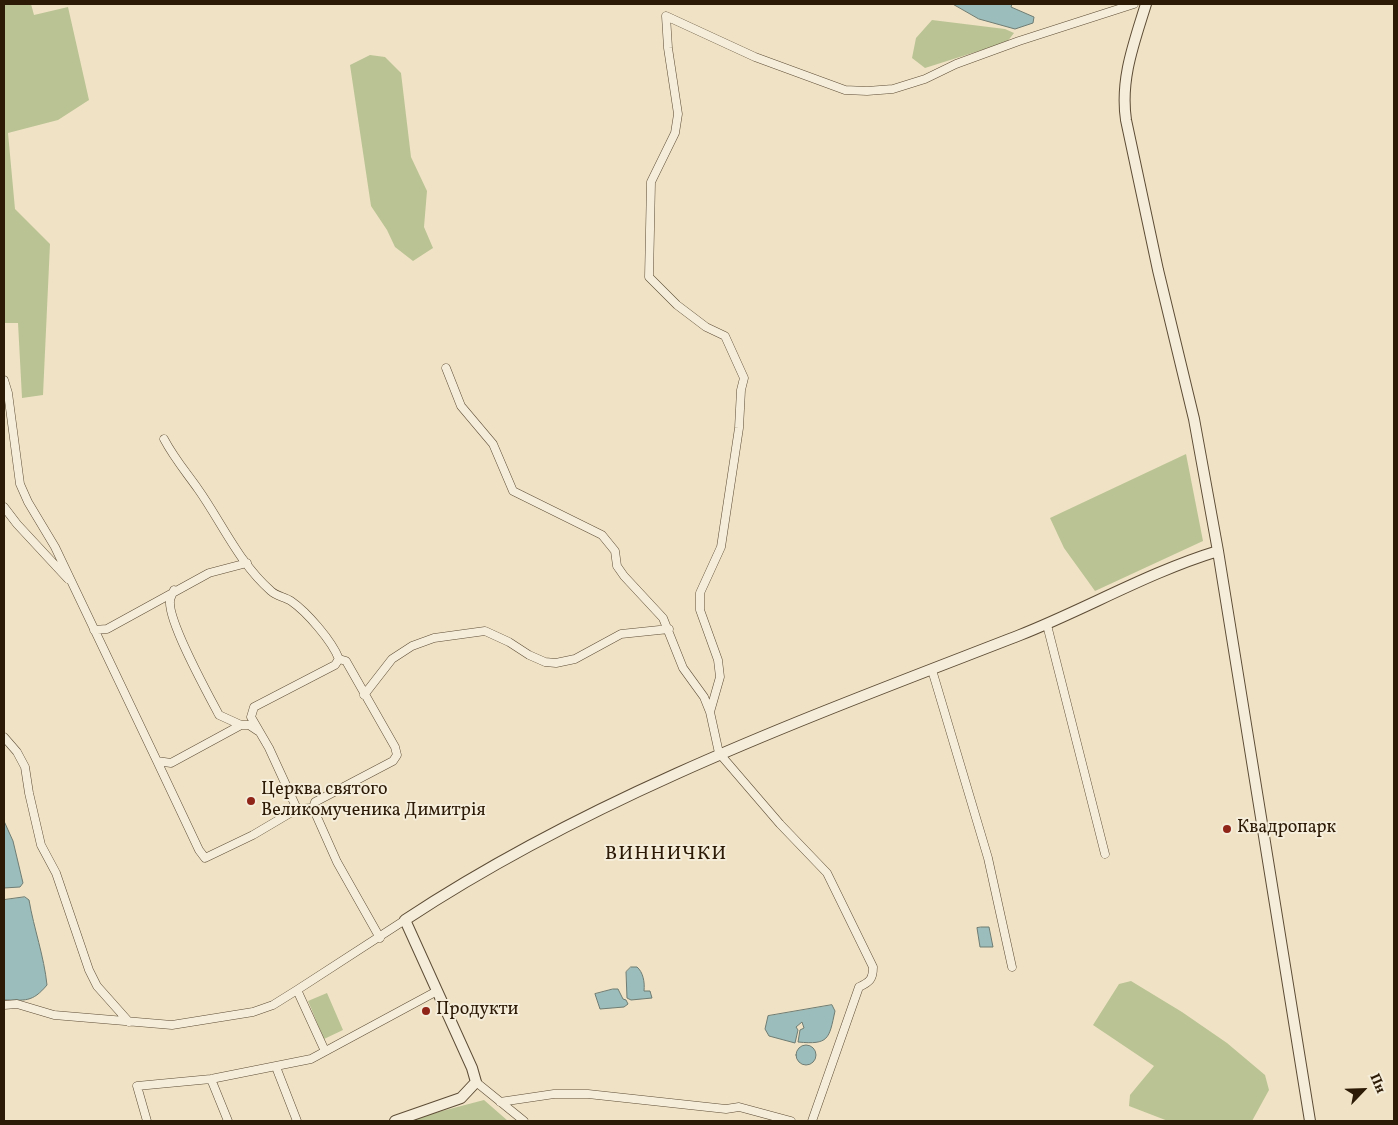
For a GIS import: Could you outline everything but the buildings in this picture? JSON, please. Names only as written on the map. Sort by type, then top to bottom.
[{"type":"street","points":[[710,712],[720,677],[718,660],[700,610],[700,593],[721,547],[739,428],[741,390],[744,378],[725,336],[706,327],[677,305],[649,277],[651,182],[675,132],[678,114],[668,48],[666,16],[755,57],[845,90],[868,92],[893,88],[925,79],[992,50],[1134,4]]},
{"type":"street","points":[[1146,4],[1128,66],[1123,102],[1158,270],[1194,419],[1218,551],[1310,1121]]},
{"type":"street","points":[[446,368],[461,406],[493,444],[514,491],[602,535],[615,550],[617,566],[624,576],[653,605],[669,629],[683,668],[704,697],[710,712],[720,753],[780,824],[827,873],[873,967],[873,976],[869,982],[858,987],[812,1121]]},
{"type":"street","points":[[4,380],[8,393],[20,484],[28,502],[56,547],[199,850],[205,858],[253,835],[297,809],[313,808]]},
{"type":"street","points":[[164,439],[173,457],[199,490],[235,549],[272,592],[290,600],[303,611],[336,650],[339,660],[336,665],[254,707],[250,717],[269,748],[297,809]]},
{"type":"street","points":[[4,507],[58,570],[72,582]]},
{"type":"street","points":[[4,1005],[18,1004],[54,1015],[172,1025],[253,1012],[273,1005],[380,938],[405,920],[508,857],[578,820],[720,753],[1047,625],[1144,580],[1218,551]]},
{"type":"street","points":[[94,630],[107,630],[174,590],[208,573],[247,563]]},
{"type":"street","points":[[174,590],[170,600],[172,613],[190,657],[219,716],[240,725]]},
{"type":"street","points":[[1047,625],[1105,854]]},
{"type":"street","points":[[364,696],[392,659],[412,646],[434,638],[485,631],[537,659],[556,663],[575,658],[621,634],[669,629]]},
{"type":"street","points":[[339,660],[346,661],[364,696],[396,747],[397,755],[393,761],[315,802],[313,808],[337,862],[380,938]]},
{"type":"street","points":[[932,670],[988,858],[1012,967]]},
{"type":"street","points":[[156,761],[171,763],[240,725],[249,724],[258,732]]},
{"type":"street","points":[[4,737],[17,752],[25,767],[41,844],[56,873],[89,970],[97,986],[129,1022]]},
{"type":"street","points":[[405,920],[472,1068],[476,1082],[524,1121]]},
{"type":"street","points":[[297,990],[325,1051]]},
{"type":"street","points":[[147,1121],[137,1086],[211,1079],[311,1059],[437,990]]},
{"type":"street","points":[[276,1067],[298,1121]]},
{"type":"street","points":[[211,1079],[228,1121]]},
{"type":"street","points":[[395,1121],[461,1098],[476,1082]]},
{"type":"street","points":[[500,1102],[554,1094],[588,1094],[726,1109],[739,1107],[791,1121]]},
{"type":"green space","points":[[4,4],[31,4],[34,15],[68,7],[89,100],[58,120],[8,133],[15,209],[50,244],[43,395],[22,398],[18,323],[4,323]]},
{"type":"green space","points":[[932,20],[1005,29],[1014,33],[1007,42],[925,68],[912,58],[916,38]]},
{"type":"green space","points":[[370,55],[385,57],[401,73],[411,157],[427,191],[424,227],[433,248],[413,261],[395,247],[387,230],[371,206],[350,65]]},
{"type":"green space","points":[[1186,454],[1203,541],[1095,591],[1064,548],[1050,518]]},
{"type":"green space","points":[[1131,981],[1182,1012],[1227,1043],[1265,1075],[1269,1090],[1252,1121],[1168,1121],[1129,1106],[1130,1095],[1154,1066],[1093,1025],[1119,984]]},
{"type":"green space","points":[[327,993],[343,1030],[324,1039],[308,1001]]},
{"type":"green space","points":[[484,1100],[508,1121],[404,1121]]},
{"type":"water","points":[[953,4],[1012,4],[1011,7],[1034,17],[1033,23],[1015,29],[979,19]]},
{"type":"water","points":[[4,821],[13,841],[23,883],[20,887],[4,888]]},
{"type":"water","points":[[25,897],[29,900],[47,985],[32,998],[4,1000],[4,900]]},
{"type":"water","points":[[989,927],[993,947],[980,947],[977,928]]},
{"type":"water","points":[[631,967],[637,967],[641,972],[644,981],[644,991],[650,991],[652,998],[631,1000],[627,998],[626,972]]},
{"type":"water","points":[[618,989],[628,1004],[624,1007],[600,1009],[595,994]]},
{"type":"water","points":[[832,1005],[835,1011],[831,1028],[829,1034],[822,1041],[798,1042],[800,1030],[804,1028],[802,1022],[796,1027],[798,1030],[795,1043],[769,1036],[765,1029],[768,1016]]},
{"type":"water","points":[[806,1045],[813,1048],[816,1055],[813,1062],[806,1065],[799,1062],[796,1055],[799,1048]]},
{"type":"place","name":"Церква святого Великомученика Димитрія","points":[[251,801]]},
{"type":"place","name":"Квадропарк","points":[[1227,829]]},
{"type":"place","name":"Продукти","points":[[426,1011]]},
{"type":"district","name":"ВИННИЧКИ","points":[[666,855]]}]
